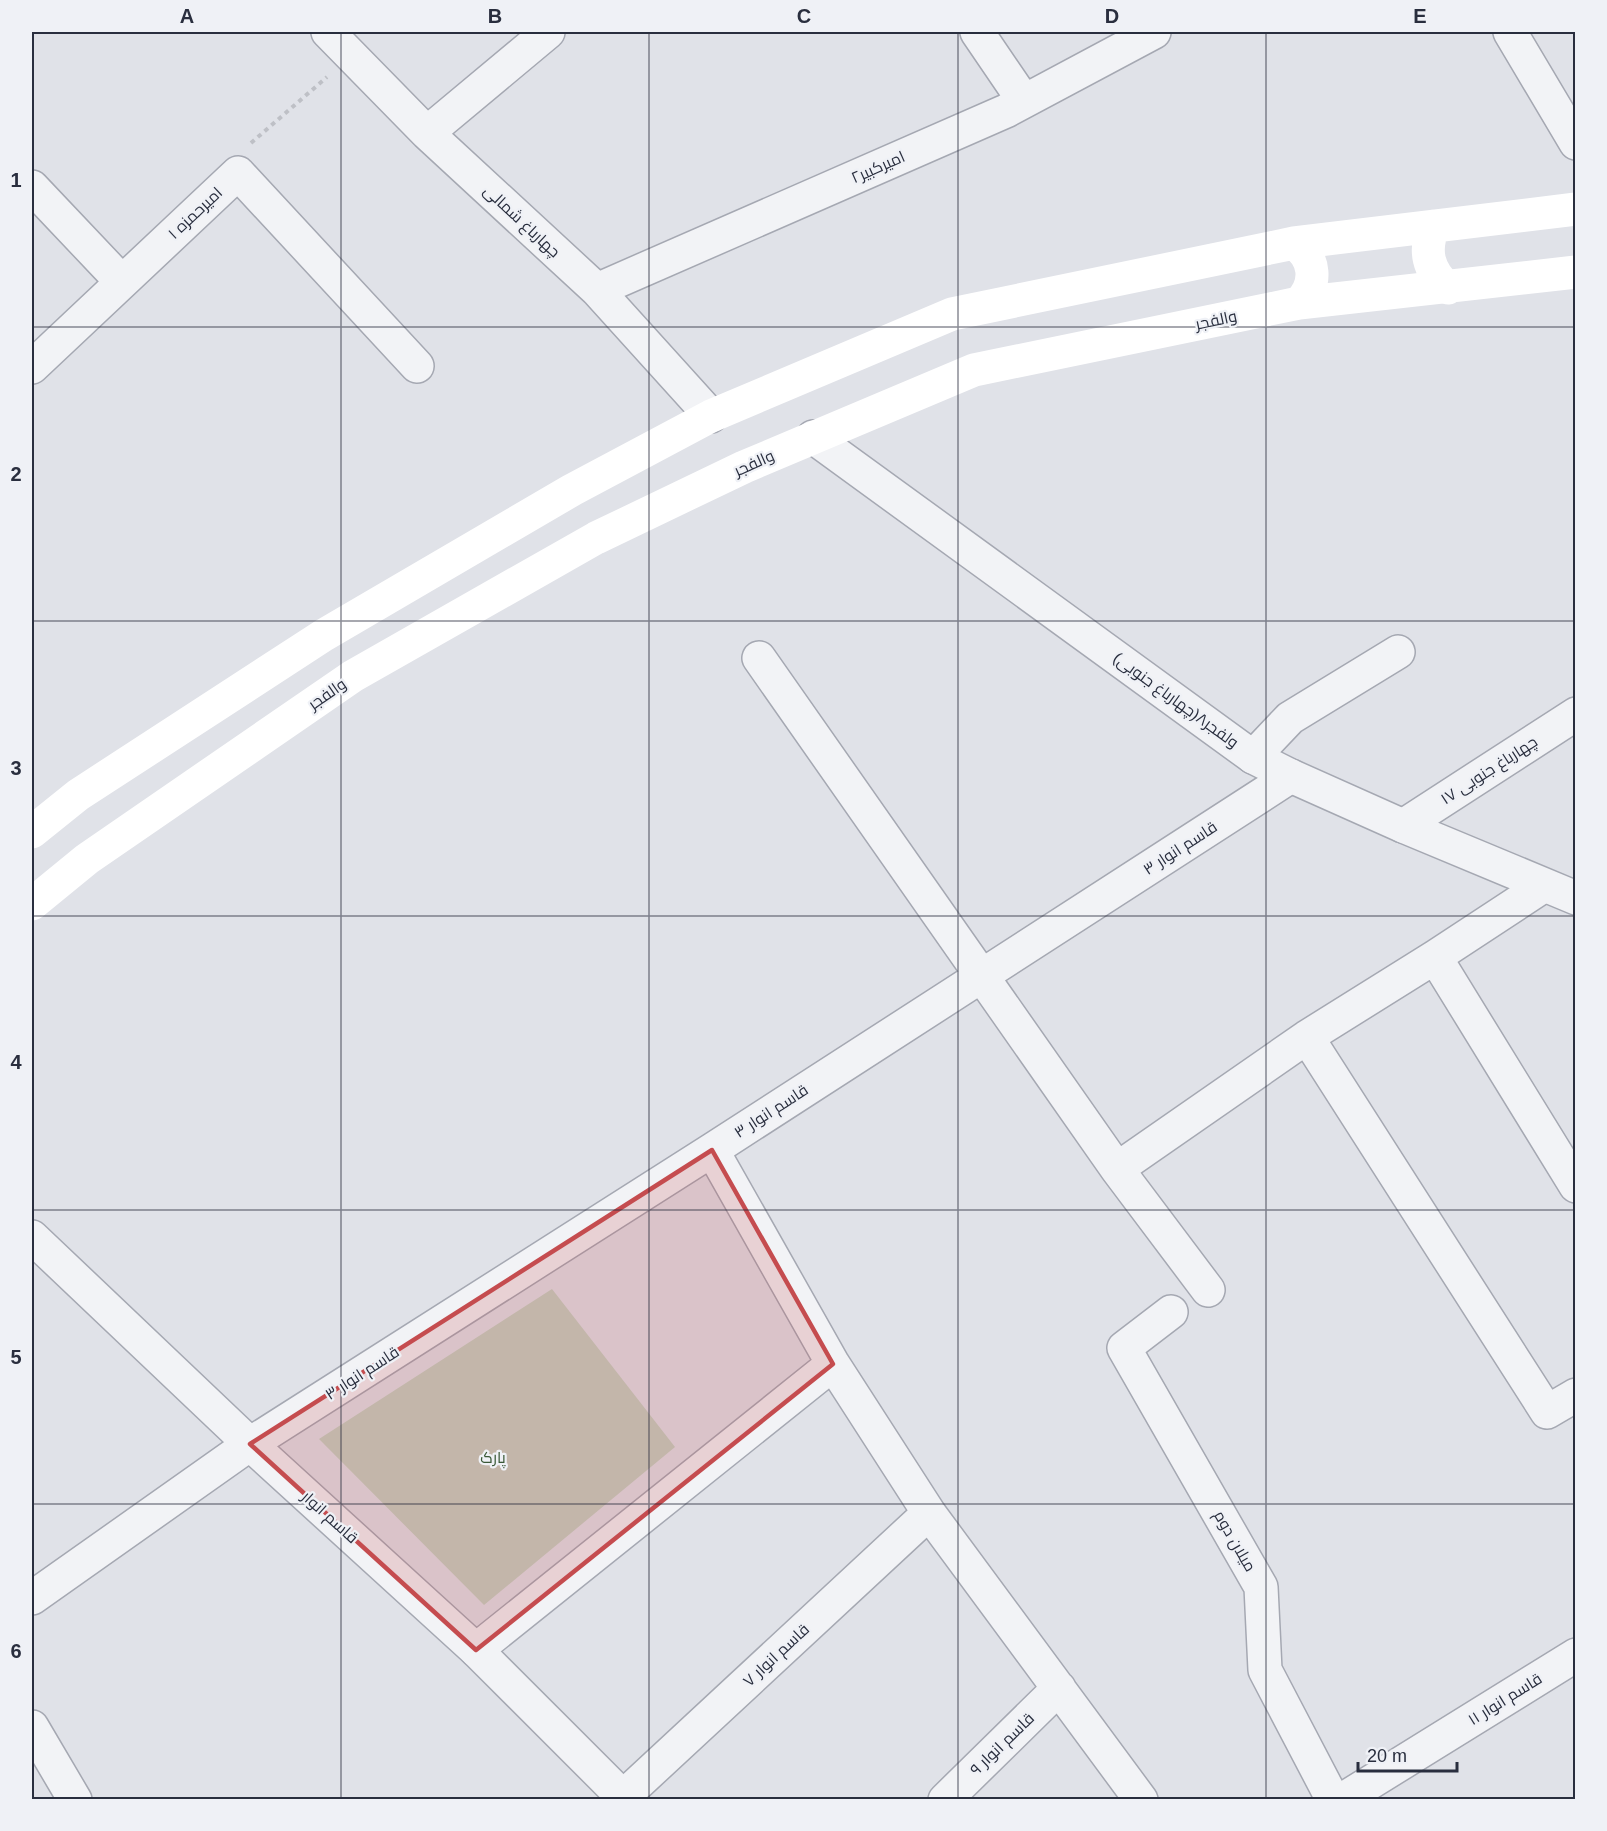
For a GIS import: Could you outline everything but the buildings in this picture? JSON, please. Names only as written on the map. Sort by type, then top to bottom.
[{"type":"main road","points":[[32,832],[78,795],[324,635],[572,490],[711,416],[952,314],[1294,243],[1575,209]]},
{"type":"main road","points":[[1434,226],[1427,248],[1428,260],[1435,275],[1448,288]]},
{"type":"main road","points":[[1294,243],[1307,255],[1312,271],[1310,289],[1299,303]]},
{"type":"main road","name":"والفجر","points":[[32,904],[87,859],[353,676],[596,538],[744,467],[974,370],[1299,303],[1575,272]]},
{"type":"street","name":"چهارباغ شمالی","points":[[328,32],[427,134],[597,290],[711,416]]},
{"type":"street","points":[[427,134],[548,32]]},
{"type":"street","points":[[977,32],[1024,102]]},
{"type":"street","name":"امیرکبیر۲","points":[[597,290],[1024,102],[1154,32]]},
{"type":"street","points":[[1510,32],[1575,143]]},
{"type":"street","points":[[238,173],[417,366]]},
{"type":"street","name":"امیرحمزه ۱","points":[[32,368],[238,173]]},
{"type":"street","points":[[32,187],[122,282]]},
{"type":"street","name":"ولفجر۸(چهارباغ جنوبی)","points":[[813,437],[1253,757],[1403,826],[1575,898]]},
{"type":"street","points":[[1253,757],[1290,718],[1398,652]]},
{"type":"street","points":[[759,657],[1117,1169],[1208,1290]]},
{"type":"street","name":"چهارباغ جنوبی ۱۷","points":[[1403,826],[1575,714]]},
{"type":"street","name":"قاسم انوار ۳","points":[[32,1598],[250,1444],[712,1150],[1291,776]]},
{"type":"street","points":[[1117,1169],[1307,1037],[1436,957],[1543,886]]},
{"type":"street","points":[[1436,957],[1575,1186]]},
{"type":"street","points":[[1307,1037],[1547,1412],[1575,1395]]},
{"type":"street","points":[[712,1150],[833,1364],[929,1513],[1141,1800]]},
{"type":"street","name":"قاسم انوار","points":[[32,1237],[250,1444],[476,1650],[624,1798]]},
{"type":"street","name":"میلان دوم","points":[[1171,1312],[1124,1348],[1261,1587],[1265,1670],[1333,1800]]},
{"type":"street","points":[[476,1650],[833,1364]]},
{"type":"street","name":"قاسم انوار ۷","points":[[624,1798],[929,1513]]},
{"type":"street","name":"قاسم انوار ۱۱","points":[[1342,1800],[1575,1655]]},
{"type":"street","name":"قاسم انوار ۹","points":[[945,1800],[1059,1688]]},
{"type":"street","points":[[32,1727],[75,1800]]},
{"type":"path","points":[[238,173],[245,148],[351,56]]},
{"type":"highlighted area","points":[[712,1150],[833,1364],[476,1650],[250,1444]]},
{"type":"green space","name":"پارک","points":[[552,1289],[675,1447],[484,1605],[319,1439]]}]
